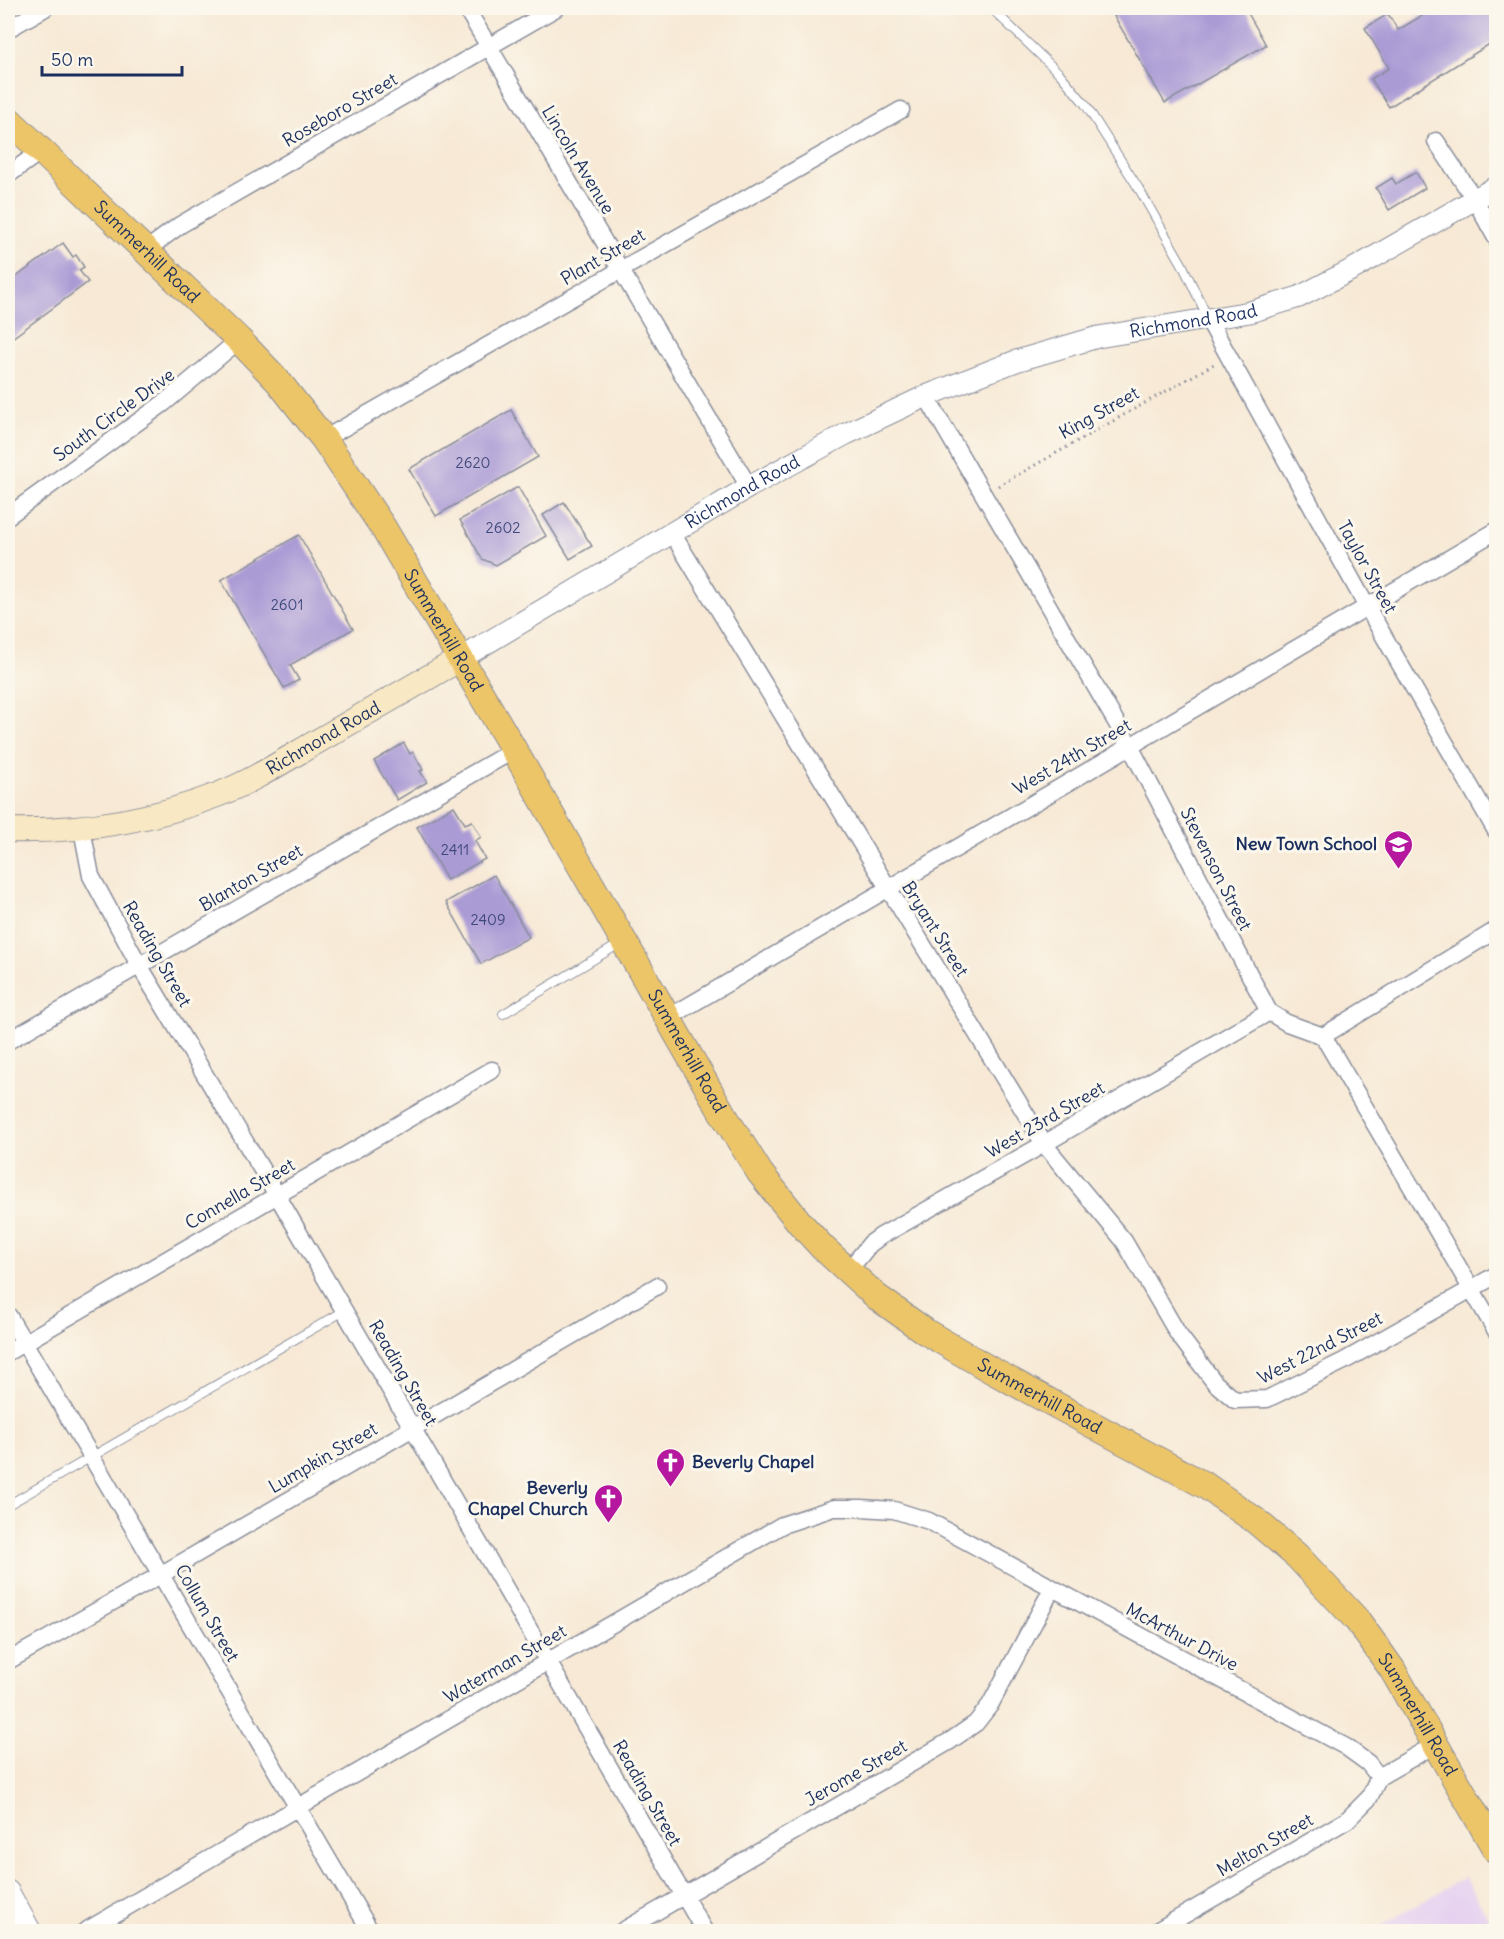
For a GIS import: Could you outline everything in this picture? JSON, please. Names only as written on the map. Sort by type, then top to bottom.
[{"type":"main road","name":"Summerhill Road","points":[[8,119],[239,340],[303,410],[324,439],[384,529],[720,1109],[760,1173],[800,1223],[877,1297],[926,1332],[991,1370],[1183,1473],[1231,1502],[1297,1556],[1357,1620],[1392,1669],[1497,1850]]},
{"type":"main road","name":"Richmond Road","points":[[8,830],[82,829],[157,815],[220,794],[261,774],[460,659]]},
{"type":"street","points":[[8,29],[45,8]]},
{"type":"street","name":"Lincoln Avenue","points":[[465,8],[749,487]]},
{"type":"street","name":"Roseboro Street","points":[[146,251],[180,225],[556,8]]},
{"type":"street","name":"Plant Street","points":[[324,439],[901,110]]},
{"type":"street","points":[[1436,141],[1497,238]]},
{"type":"street","points":[[8,175],[41,151]]},
{"type":"street","name":"Richmond Road","points":[[460,659],[749,487],[846,434],[926,396],[1016,361],[1098,337],[1251,312],[1299,297],[1355,268],[1497,187]]},
{"type":"street","name":"Taylor Street","points":[[1208,319],[1367,607],[1497,831]]},
{"type":"street","name":"South Circle Drive","points":[[8,516],[164,404],[239,340]]},
{"type":"street","name":"Stevenson Street","points":[[926,396],[1130,746],[1269,1012]]},
{"type":"street","name":"West 24th Street","points":[[668,1018],[1497,531]]},
{"type":"street","name":"Bryant Street","points":[[672,533],[1044,1144],[1124,1241],[1178,1334]]},
{"type":"street","name":"Blanton Street","points":[[8,1041],[514,750]]},
{"type":"street","name":"Reading Street","points":[[82,829],[91,876],[139,964],[277,1195],[705,1932]]},
{"type":"street","points":[[1323,1036],[1497,930]]},
{"type":"street","points":[[1269,1012],[1287,1023],[1323,1036],[1497,1331]]},
{"type":"street","name":"West 23rd Street","points":[[848,1271],[870,1244],[881,1236],[1044,1144],[1269,1012]]},
{"type":"street","name":"Connella Street","points":[[8,1352],[492,1070]]},
{"type":"street","name":"West 22nd Street","points":[[1178,1334],[1215,1383],[1235,1400],[1267,1400],[1344,1361],[1497,1275]]},
{"type":"street","name":"Lumpkin Street","points":[[8,1661],[657,1287]]},
{"type":"street","name":"Collum Street","points":[[8,1315],[371,1932]]},
{"type":"street","name":"Waterman Street","points":[[84,1932],[782,1525],[834,1508],[894,1510],[929,1521],[962,1539]]},
{"type":"street","name":"McArthur Drive","points":[[962,1539],[1346,1748],[1368,1763],[1379,1777]]},
{"type":"street","name":"Jerome Street","points":[[621,1932],[950,1741],[976,1723],[990,1705],[1052,1589]]},
{"type":"street","points":[[1379,1777],[1436,1744]]},
{"type":"street","name":"Melton Street","points":[[1155,1932],[1347,1820],[1369,1798],[1379,1777]]},
{"type":"street","points":[[8,1891],[32,1932]]},
{"type":"lane","points":[[991,8],[1060,74],[1085,104],[1139,189],[1182,264],[1208,319]]},
{"type":"lane","points":[[503,1014],[624,941]]},
{"type":"lane","points":[[8,1505],[344,1311]]},
{"type":"path","name":"King Street","points":[[983,494],[1227,356]]},
{"type":"shaded area","points":[[1465,1877],[1496,1931],[1372,1931]]},
{"type":"building","points":[[1129,8],[1245,8],[1266,45],[1165,103],[1114,16]]},
{"type":"building","points":[[1435,8],[1496,8],[1496,40],[1389,107],[1371,79],[1389,68],[1365,28],[1388,14],[1398,30]]},
{"type":"building","points":[[1416,172],[1425,188],[1389,210],[1376,188],[1392,178],[1396,184]]},
{"type":"building","points":[[63,243],[73,257],[76,255],[84,267],[79,270],[88,282],[8,341],[8,283]]},
{"type":"building","points":[[511,410],[538,457],[436,516],[409,469]]},
{"type":"building","points":[[518,487],[546,536],[496,565],[482,559],[460,520]]},
{"type":"building","points":[[564,502],[592,546],[570,559],[543,515]]},
{"type":"building","points":[[299,535],[353,629],[290,665],[299,680],[284,688],[221,580]]},
{"type":"building","points":[[404,743],[410,754],[413,752],[427,782],[397,800],[374,761]]},
{"type":"building","points":[[454,806],[465,824],[472,821],[481,837],[475,841],[485,859],[447,880],[417,827]]},
{"type":"building","points":[[494,875],[529,937],[481,964],[446,902]]},
{"type":"place","name":"New Town School","points":[[1398,870]]},
{"type":"place","name":"Beverly Chapel","points":[[671,1488]]},
{"type":"place","name":"Beverly Chapel Church","points":[[609,1524]]}]
